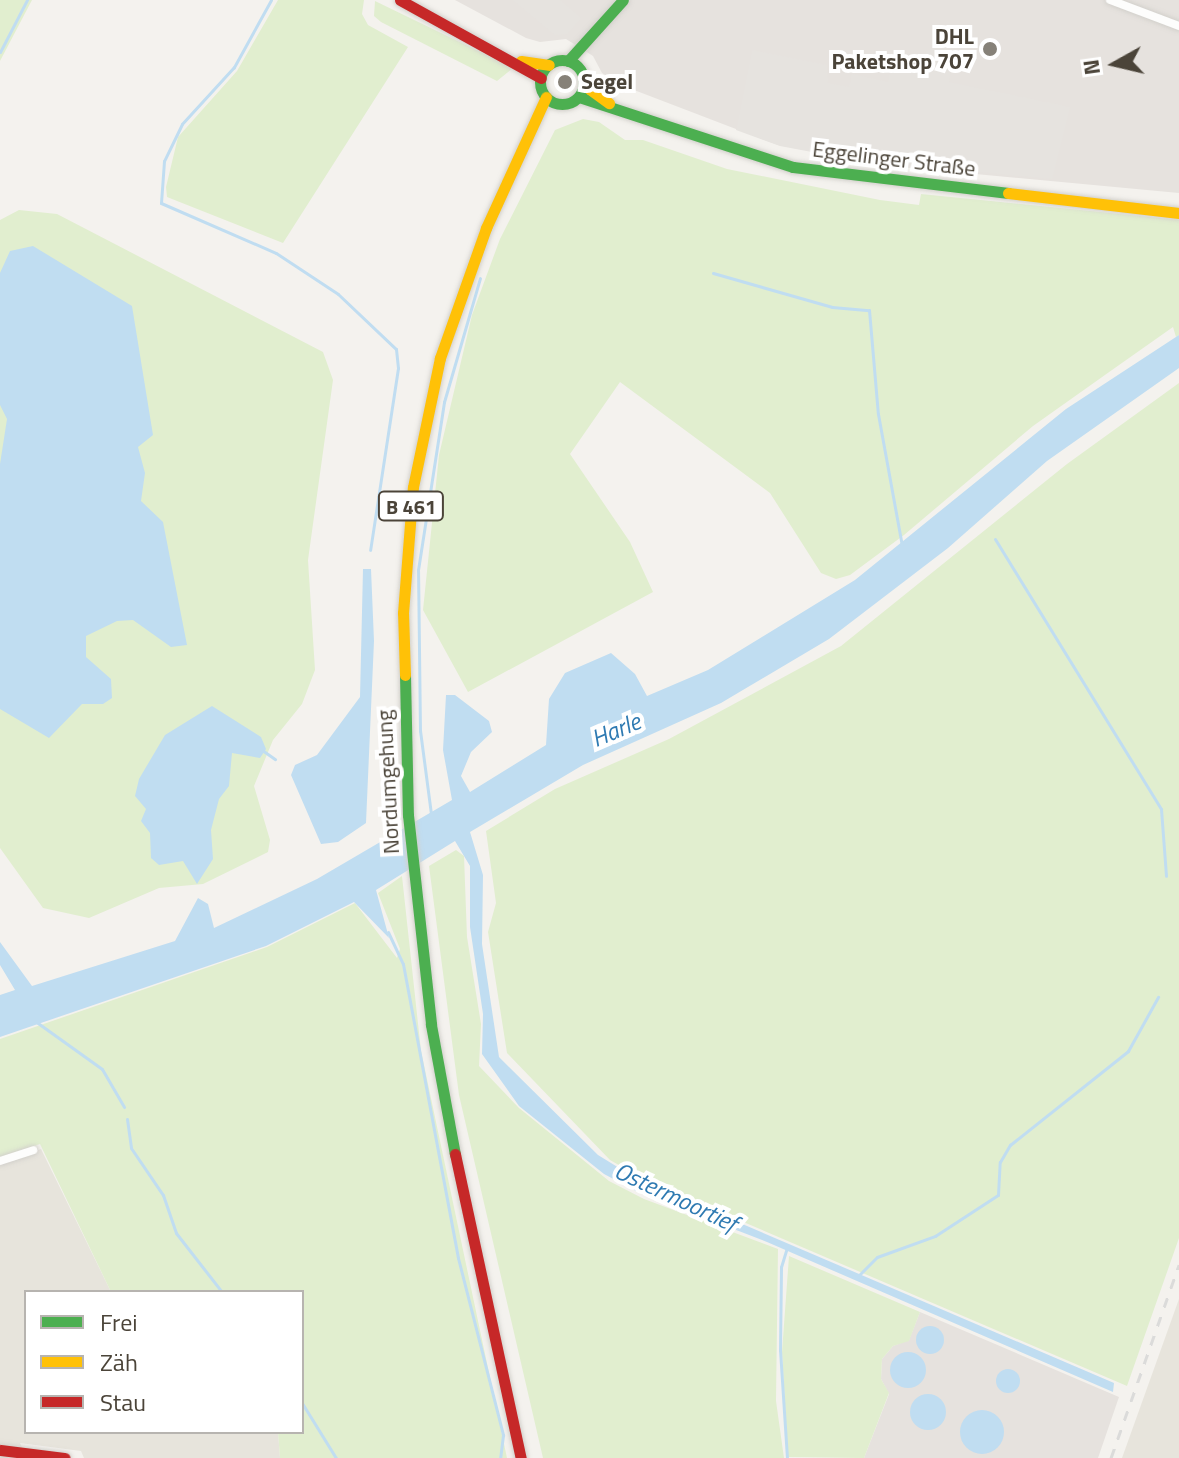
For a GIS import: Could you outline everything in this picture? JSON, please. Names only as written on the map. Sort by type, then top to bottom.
[{"type":"main road","points":[[400,0],[517,60],[541,78],[546,97],[559,104]]},
{"type":"main road","points":[[574,65],[623,0]]},
{"type":"main road","points":[[517,60],[574,65]]},
{"type":"main road","points":[[541,78],[549,65]]},
{"type":"main road","points":[[574,65],[584,85],[579,97]]},
{"type":"main road","name":"Eggelinger Straße","points":[[584,85],[612,106]]},
{"type":"main road","name":"Nordumgehung","points":[[520,1455],[441,1090],[408,815],[403,613],[415,472],[459,296],[486,228],[537,126],[546,97]]},
{"type":"main road","name":"Eggelinger Straße","points":[[579,97],[612,106],[719,147],[793,167],[1179,213]]},
{"type":"main road","name":"Nordumgehung","points":[[537,126],[559,104],[579,97]]},
{"type":"main road","points":[[0,1450],[65,1458]]},
{"type":"street","points":[[1110,0],[1179,26]]},
{"type":"street","points":[[0,1161],[33,1150]]},
{"type":"shaded area","points":[[455,0],[1179,0],[1179,193],[890,166],[778,145],[621,85],[602,73],[593,56],[566,39],[540,42],[526,38]]},
{"type":"shaded area","points":[[513,0],[560,0],[581,18],[567,34],[555,35]]},
{"type":"shaded area","points":[[936,47],[954,51],[949,82],[1070,107],[1052,179],[849,159],[780,146],[736,130],[752,50],[827,65],[828,83],[849,87],[852,74],[888,82],[895,52],[925,59],[926,51]]},
{"type":"shaded area","points":[[41,1149],[110,1290],[24,1290],[24,1434],[278,1434],[280,1458],[84,1458],[81,1451],[20,1443],[27,1458],[0,1458],[0,1165]]},
{"type":"shaded area","points":[[1179,1299],[1179,1458],[1122,1458]]},
{"type":"shaded area","points":[[920,1312],[1119,1397],[1098,1458],[864,1458],[889,1394],[881,1379],[882,1359],[893,1346],[909,1340]]},
{"type":"green space","points":[[0,0],[32,0],[0,61]]},
{"type":"green space","points":[[278,0],[364,0],[362,14],[368,25],[408,47],[283,243],[167,197],[166,187],[178,137],[237,71]]},
{"type":"green space","points":[[375,1],[513,68],[497,81],[381,22],[374,16]]},
{"type":"green space","points":[[583,119],[599,122],[625,140],[643,140],[727,169],[880,200],[919,205],[921,194],[1179,220],[1179,335],[1176,337],[1173,327],[1033,426],[904,535],[850,575],[836,579],[821,573],[770,493],[620,382],[570,454],[630,542],[653,592],[468,692],[423,610],[439,455],[472,315],[500,239],[555,130]]},
{"type":"green space","points":[[19,210],[57,214],[323,352],[333,380],[308,560],[315,670],[302,704],[273,740],[254,786],[270,840],[268,852],[203,884],[159,888],[89,918],[43,908],[0,848],[0,220]]},
{"type":"green space","points":[[1179,383],[1179,1238],[1127,1386],[645,1180],[610,1160],[507,1053],[488,932],[496,903],[486,831],[555,789],[669,739],[841,646],[1067,464]]},
{"type":"green space","points":[[456,850],[464,856],[467,937],[481,1024],[479,1066],[519,1108],[609,1181],[644,1199],[778,1249],[776,1401],[784,1458],[543,1458],[459,1095],[429,866]]},
{"type":"green space","points":[[402,876],[421,1051],[507,1458],[280,1458],[278,1434],[304,1434],[304,1290],[110,1290],[40,1144],[0,1158],[0,1039],[267,947],[355,903],[397,958],[400,949],[378,893]]},
{"type":"green space","points":[[789,1256],[920,1312],[909,1341],[893,1346],[882,1359],[881,1379],[889,1393],[864,1458],[788,1457],[782,1352]]},
{"type":"water","points":[[33,246],[132,306],[153,435],[138,447],[145,473],[141,501],[163,522],[187,645],[171,647],[133,620],[117,621],[86,636],[86,657],[111,679],[112,698],[103,704],[82,704],[49,738],[0,709],[0,464],[7,419],[0,405],[0,273],[10,251]]},
{"type":"water","points":[[1179,335],[1179,368],[1047,461],[948,548],[829,639],[721,703],[583,765],[470,832],[483,875],[482,944],[499,1057],[598,1155],[637,1179],[1114,1383],[1113,1392],[767,1242],[638,1192],[604,1174],[519,1106],[482,1054],[483,1014],[470,927],[470,866],[455,841],[376,890],[389,938],[354,902],[266,946],[0,1037],[0,995],[15,990],[0,965],[0,942],[32,986],[175,941],[198,898],[208,904],[214,928],[317,879],[452,800],[443,750],[446,695],[455,695],[489,721],[492,732],[471,752],[461,776],[470,792],[546,745],[549,699],[565,673],[611,653],[635,674],[647,696],[708,670],[855,580],[1066,409]]},
{"type":"water","points":[[363,569],[371,569],[374,641],[366,823],[338,842],[321,844],[291,775],[295,765],[317,755],[360,697]]},
{"type":"water","points":[[212,706],[261,737],[266,749],[260,758],[232,753],[229,786],[219,799],[211,830],[213,859],[197,884],[183,861],[159,865],[151,858],[150,833],[141,821],[146,809],[135,796],[139,779],[165,735]]},
{"type":"water","points":[[930,1326],[940,1330],[944,1340],[940,1350],[930,1354],[920,1350],[916,1340],[920,1330]]},
{"type":"water","points":[[908,1352],[920,1358],[926,1370],[920,1382],[908,1388],[896,1382],[890,1370],[896,1358]]},
{"type":"water","points":[[1008,1369],[1019,1376],[1020,1381],[1013,1392],[1008,1393],[997,1386],[996,1381],[1003,1370]]},
{"type":"water","points":[[928,1394],[941,1399],[946,1412],[941,1425],[928,1430],[915,1425],[910,1412],[915,1399]]},
{"type":"water","points":[[982,1410],[997,1417],[1004,1432],[997,1447],[982,1454],[967,1447],[960,1432],[967,1417]]},
{"type":"waterway","points":[[0,52],[27,0]]},
{"type":"waterway","points":[[271,0],[234,67],[182,124],[164,161],[161,203],[276,253],[338,294],[396,349],[398,368],[370,550]]},
{"type":"waterway","points":[[713,273],[832,307],[869,310],[878,414],[902,546]]},
{"type":"waterway","points":[[431,814],[420,731],[418,570],[444,402],[480,278]]},
{"type":"waterway","points":[[995,539],[1161,809],[1166,876]]},
{"type":"waterway","points":[[262,750],[275,759]]},
{"type":"waterway","points":[[388,932],[403,964],[458,1258],[503,1435],[500,1458]]},
{"type":"waterway","points":[[860,1274],[877,1257],[935,1236],[998,1195],[1000,1162],[1010,1145],[1128,1051],[1158,997]]},
{"type":"waterway","points":[[35,1021],[102,1069],[124,1107]]},
{"type":"waterway","points":[[127,1119],[131,1148],[163,1195],[176,1233],[220,1290]]},
{"type":"waterway","points":[[787,1247],[781,1267],[780,1350],[787,1458]]},
{"type":"waterway","points":[[304,1406],[336,1458]]},
{"type":"railway","points":[[1111,1458],[1179,1265]]},
{"type":"traffic: fast","points":[[568,61],[623,0]]},
{"type":"traffic: fast","points":[[562,60],[577,67],[584,82],[577,97],[562,104],[547,97],[540,82],[547,67],[562,60]]},
{"type":"traffic: fast","points":[[579,97],[793,167],[1008,193]]},
{"type":"traffic: fast","points":[[405,675],[408,815],[431,1025],[455,1154]]},
{"type":"traffic: slow","points":[[521,61],[549,65]]},
{"type":"traffic: slow","points":[[584,85],[609,103]]},
{"type":"traffic: slow","points":[[405,675],[403,613],[413,487],[440,358],[486,228],[546,97]]},
{"type":"traffic: slow","points":[[1008,193],[1179,213]]},
{"type":"traffic: jam","points":[[400,0],[541,78]]},
{"type":"traffic: jam","points":[[455,1154],[521,1458]]},
{"type":"traffic: jam","points":[[0,1450],[65,1458]]},
{"type":"place","name":"DHL Paketshop 707","points":[[990,49]]},
{"type":"place","name":"Segel","points":[[565,82]]},
{"type":"water label","name":"Harle","points":[[616,730]]},
{"type":"water label","name":"Ostermoortief","points":[[676,1197]]}]
